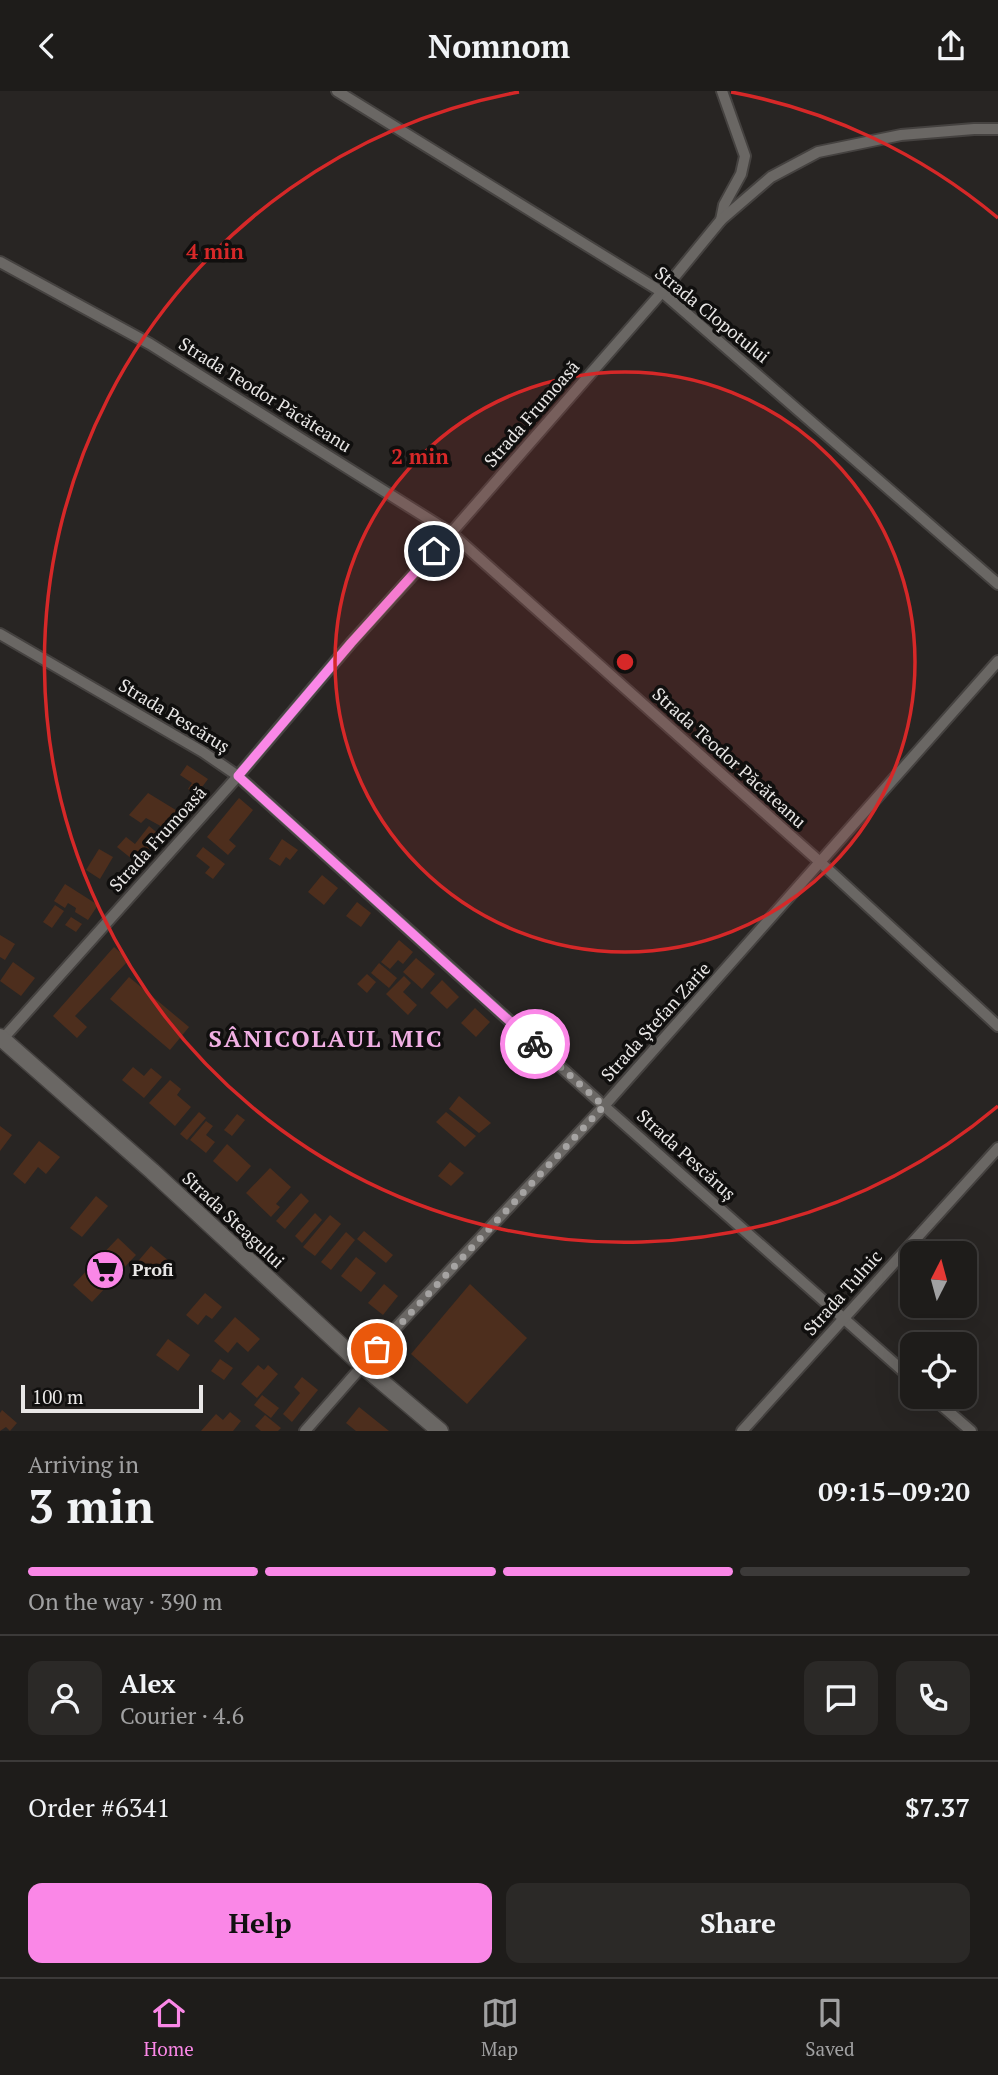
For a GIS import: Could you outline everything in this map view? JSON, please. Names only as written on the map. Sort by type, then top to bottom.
[{"type":"main road","name":"Strada Steagului","points":[[1,1040],[152,1171],[362,1365],[440,1431]]},
{"type":"street","name":"Strada Clopotului","points":[[337,91],[662,292],[998,585]]},
{"type":"street","points":[[722,91],[745,156],[741,174],[724,205],[722,220]]},
{"type":"street","name":"Strada Frumoasă","points":[[1,1040],[238,776],[722,220],[771,177],[818,152],[901,135],[998,129]]},
{"type":"street","name":"Strada Teodor Păcăteanu","points":[[0,262],[150,344],[451,533],[820,862],[998,1026]]},
{"type":"street","name":"Strada Pescăruș","points":[[0,633],[203,752],[238,776],[900,1368]]},
{"type":"street","name":"Strada Ștefan Zarie","points":[[305,1431],[362,1365],[604,1106],[998,661]]},
{"type":"street","name":"Strada Tulnic","points":[[741,1431],[998,1148]]},
{"type":"street","points":[[946,1409],[971,1431]]},
{"type":"building","points":[[187,765],[208,779],[197,794],[188,789],[192,783],[180,775]]},
{"type":"building","points":[[148,793],[179,812],[166,829],[146,818],[141,823],[129,815]]},
{"type":"building","points":[[239,798],[253,810],[229,840],[236,846],[228,855],[207,837]]},
{"type":"building","points":[[149,826],[160,835],[137,863],[117,847],[126,837],[135,844]]},
{"type":"building","points":[[282,839],[298,850],[290,860],[286,857],[280,866],[269,859]]},
{"type":"building","points":[[203,847],[225,864],[213,879],[205,873],[210,867],[196,856]]},
{"type":"building","points":[[99,849],[113,857],[100,879],[86,870]]},
{"type":"building","points":[[322,875],[338,888],[324,905],[308,892]]},
{"type":"building","points":[[65,884],[98,905],[88,920],[75,912],[76,908],[68,903],[65,908],[54,901]]},
{"type":"building","points":[[357,902],[371,913],[361,927],[346,916]]},
{"type":"building","points":[[55,905],[64,911],[52,928],[43,922]]},
{"type":"building","points":[[71,917],[82,924],[76,932],[65,925]]},
{"type":"building","points":[[0,935],[15,944],[5,960],[0,957]]},
{"type":"building","points":[[399,940],[413,952],[403,964],[398,960],[390,969],[381,962]]},
{"type":"building","points":[[114,947],[129,960],[75,1016],[87,1027],[77,1038],[53,1016]]},
{"type":"building","points":[[416,958],[435,974],[422,989],[403,972]]},
{"type":"building","points":[[13,962],[35,978],[21,996],[0,981]]},
{"type":"building","points":[[379,963],[397,978],[389,988],[371,973]]},
{"type":"building","points":[[367,974],[376,982],[367,993],[357,984]]},
{"type":"building","points":[[404,976],[411,983],[403,992],[417,1005],[408,1015],[386,994]]},
{"type":"building","points":[[129,977],[189,1027],[170,1050],[110,999]]},
{"type":"building","points":[[442,980],[459,997],[447,1009],[430,993]]},
{"type":"building","points":[[475,1008],[490,1022],[476,1037],[461,1023]]},
{"type":"building","points":[[133,1067],[144,1076],[151,1068],[162,1077],[144,1098],[122,1080]]},
{"type":"building","points":[[170,1080],[181,1089],[177,1095],[191,1107],[175,1126],[149,1103]]},
{"type":"building","points":[[459,1096],[491,1123],[479,1133],[449,1109]]},
{"type":"building","points":[[199,1112],[206,1118],[187,1140],[180,1134]]},
{"type":"building","points":[[446,1112],[476,1136],[465,1147],[436,1122]]},
{"type":"building","points":[[237,1114],[245,1120],[232,1136],[224,1130]]},
{"type":"building","points":[[206,1121],[213,1126],[206,1135],[215,1142],[206,1153],[190,1140]]},
{"type":"building","points":[[0,1126],[12,1135],[0,1151]]},
{"type":"building","points":[[39,1141],[60,1157],[46,1174],[38,1167],[25,1184],[13,1174]]},
{"type":"building","points":[[227,1144],[251,1166],[237,1182],[213,1161]]},
{"type":"building","points":[[450,1162],[464,1173],[451,1186],[438,1176]]},
{"type":"building","points":[[270,1168],[291,1187],[276,1204],[280,1207],[271,1217],[246,1193]]},
{"type":"building","points":[[301,1193],[309,1201],[285,1229],[276,1221]]},
{"type":"building","points":[[96,1196],[108,1206],[82,1237],[70,1228]]},
{"type":"building","points":[[315,1213],[322,1220],[302,1243],[295,1236]]},
{"type":"building","points":[[330,1215],[341,1224],[315,1256],[303,1247]]},
{"type":"building","points":[[364,1231],[393,1255],[386,1263],[357,1239]]},
{"type":"building","points":[[346,1232],[355,1240],[331,1270],[321,1262]]},
{"type":"building","name":"Profi","points":[[118,1238],[136,1255],[92,1302],[73,1285]]},
{"type":"building","points":[[151,1246],[175,1266],[164,1280],[150,1269],[145,1275],[134,1266]]},
{"type":"building","points":[[356,1257],[376,1273],[361,1292],[341,1276]]},
{"type":"building","points":[[384,1284],[398,1296],[383,1315],[368,1303]]},
{"type":"building","points":[[470,1284],[527,1338],[467,1404],[411,1354]]},
{"type":"building","points":[[205,1293],[222,1307],[212,1319],[206,1315],[198,1325],[186,1315]]},
{"type":"building","points":[[235,1317],[260,1339],[248,1352],[237,1342],[228,1353],[214,1341]]},
{"type":"building","points":[[168,1339],[190,1355],[178,1371],[156,1355]]},
{"type":"building","points":[[220,1359],[233,1368],[224,1380],[211,1371]]},
{"type":"building","points":[[258,1365],[264,1370],[268,1365],[278,1374],[257,1398],[241,1384]]},
{"type":"building","points":[[302,1377],[318,1390],[292,1422],[283,1414],[300,1393],[294,1387]]},
{"type":"building","points":[[262,1395],[279,1408],[271,1418],[254,1405]]},
{"type":"building","points":[[359,1407],[389,1431],[356,1431],[346,1423]]},
{"type":"building","points":[[2,1410],[17,1423],[10,1431],[6,1427],[0,1431]]},
{"type":"building","points":[[230,1412],[241,1421],[233,1431],[201,1431],[216,1414],[223,1420]]},
{"type":"building","points":[[265,1415],[281,1428],[278,1431],[261,1431],[255,1426]]},
{"type":"way so far","points":[[377,1349],[604,1106],[535,1044]]},
{"type":"place","name":"Profi","points":[[105,1270]]},
{"type":"district","name":"SÂNICOLAUL MIC","points":[[326,1039]]},
{"type":"route","points":[[434,551],[351,643],[238,776],[535,1044]]}]
